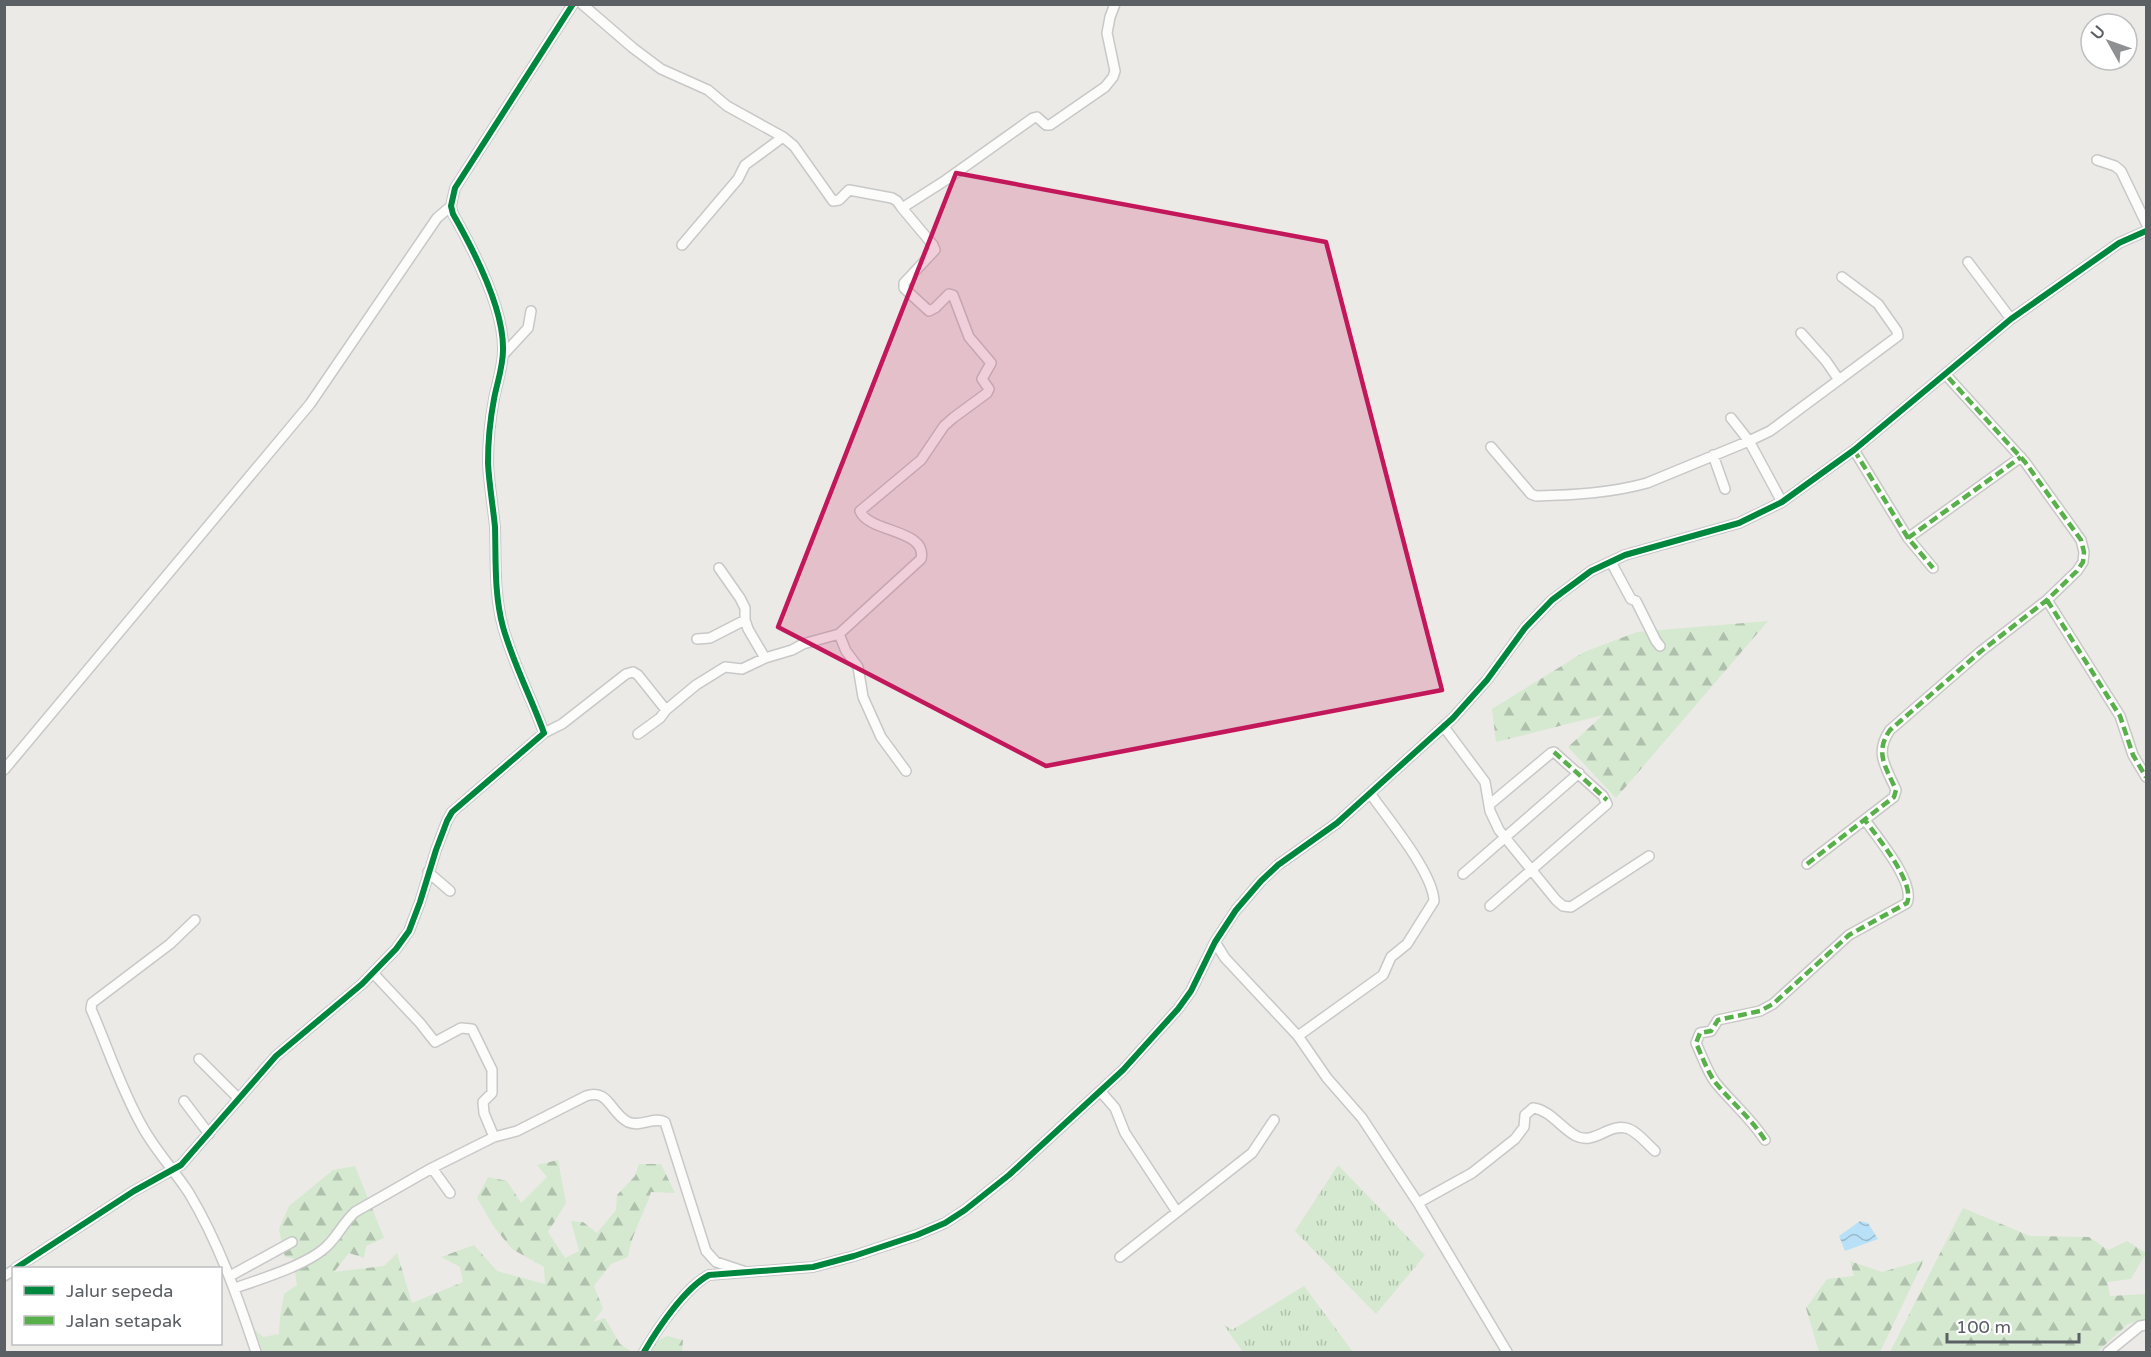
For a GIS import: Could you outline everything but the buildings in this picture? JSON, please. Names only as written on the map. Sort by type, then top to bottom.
[{"type":"street","points":[[544,733],[508,646],[498,602],[493,498],[488,458],[490,423],[503,355],[498,319],[481,269],[450,207],[455,188],[573,4]]},
{"type":"street","points":[[582,4],[661,69],[708,90],[727,106],[783,137],[794,146],[833,201],[839,200],[849,190],[892,198],[897,201],[935,250],[903,286],[929,311],[949,294],[954,295],[969,337],[990,363],[990,368],[982,379],[989,389],[984,396],[944,426],[921,460],[860,511],[866,519],[909,537],[920,547],[921,559],[914,568],[839,634],[803,644],[742,669],[725,667],[696,685],[666,710],[660,718],[638,734]]},
{"type":"street","points":[[902,208],[946,180],[1033,118],[1037,117],[1048,125],[1110,83],[1115,71],[1107,33],[1110,17],[1116,4]]},
{"type":"street","points":[[682,245],[738,180],[745,165],[783,137]]},
{"type":"street","points":[[2097,160],[2115,166],[2121,171],[2146,223]]},
{"type":"street","points":[[4,770],[310,404],[431,227],[442,212],[450,207]]},
{"type":"street","points":[[644,1353],[676,1307],[700,1280],[709,1275],[813,1267],[854,1256],[945,1223],[965,1210],[1009,1175],[1101,1092],[1178,1009],[1191,991],[1215,942],[1236,910],[1269,873],[1338,823],[1444,726],[1473,697],[1525,628],[1552,600],[1591,571],[1611,561],[1660,544],[1700,536],[1739,523],[1782,502],[1854,450],[2011,320],[2120,243],[2146,231]]},
{"type":"street","points":[[1968,262],[2011,320]]},
{"type":"street","points":[[1491,447],[1531,494],[1570,496],[1631,488],[1647,483],[1770,431],[1898,334],[1878,304],[1842,277]]},
{"type":"street","points":[[503,355],[528,328],[531,311]]},
{"type":"street","points":[[1801,333],[1827,361],[1839,380]]},
{"type":"street","points":[[1807,864],[1896,794],[1881,754],[1883,740],[1890,730],[1980,652],[2047,600],[2078,571],[2084,562],[2081,540],[2021,457],[1946,375]]},
{"type":"street","points":[[1731,418],[1749,441],[1782,502]]},
{"type":"street","points":[[1854,450],[1908,538],[1933,568]]},
{"type":"street","points":[[1713,454],[1725,489]]},
{"type":"street","points":[[1908,538],[2021,457]]},
{"type":"street","points":[[1611,561],[1660,646]]},
{"type":"street","points":[[719,568],[745,608],[745,620],[765,658]]},
{"type":"street","points":[[2047,600],[2120,716],[2133,755],[2146,777]]},
{"type":"street","points":[[697,639],[710,638],[745,620]]},
{"type":"street","points":[[839,634],[846,651],[858,667],[863,697],[881,737],[906,771]]},
{"type":"street","points":[[18,1267],[134,1191],[174,1170],[187,1160],[282,1051],[362,984],[396,949],[409,931],[428,872],[452,812],[544,733],[562,724],[620,677],[633,672],[638,675],[666,710]]},
{"type":"street","points":[[1444,726],[1485,782],[1493,820],[1504,837],[1563,906],[1571,907],[1649,856]]},
{"type":"street","points":[[1489,805],[1551,753],[1558,754],[1579,773],[1606,800],[1607,804],[1490,906]]},
{"type":"street","points":[[1463,874],[1579,773]]},
{"type":"street","points":[[1298,1036],[1383,975],[1391,957],[1407,944],[1434,901],[1431,887],[1410,849],[1370,793]]},
{"type":"street","points":[[1765,1140],[1753,1121],[1714,1080],[1696,1039],[1700,1033],[1712,1031],[1718,1020],[1760,1011],[1773,1004],[1849,935],[1907,903],[1910,897],[1900,872],[1865,820]]},
{"type":"street","points":[[428,872],[450,891]]},
{"type":"street","points":[[195,920],[170,944],[92,1003],[91,1009],[133,1110],[153,1144],[174,1170],[190,1196],[230,1276],[256,1353]]},
{"type":"street","points":[[1215,942],[1233,967],[1298,1036],[1320,1069],[1362,1118],[1418,1203],[1508,1353]]},
{"type":"street","points":[[373,973],[435,1042],[461,1028],[472,1029],[492,1070],[492,1093],[483,1102],[484,1113],[494,1137]]},
{"type":"street","points":[[199,1059],[239,1099]]},
{"type":"street","points":[[1101,1092],[1115,1108],[1125,1133],[1177,1212]]},
{"type":"street","points":[[235,1288],[319,1253],[329,1245],[346,1220],[355,1212],[432,1168],[494,1137],[517,1131],[591,1094],[598,1093],[604,1096],[628,1122],[638,1125],[662,1119],[668,1126],[710,1258],[746,1272]]},
{"type":"street","points":[[184,1101],[209,1134]]},
{"type":"street","points":[[1418,1203],[1472,1173],[1515,1139],[1524,1127],[1525,1115],[1533,1108],[1547,1113],[1576,1136],[1586,1138],[1613,1128],[1629,1129],[1655,1151]]},
{"type":"street","points":[[1120,1257],[1252,1153],[1274,1120]]},
{"type":"street","points":[[432,1168],[450,1193]]},
{"type":"street","points":[[230,1276],[292,1242]]},
{"type":"street","points":[[2108,1353],[2114,1345],[2140,1326],[2146,1325]]},
{"type":"highlighted area","points":[[956,173],[1326,242],[1442,690],[1046,766],[778,627]]},
{"type":"green space","points":[[1768,621],[1616,798],[1568,747],[1603,715],[1496,742],[1492,709],[1584,652],[1637,632]]},
{"type":"green space","points":[[558,1160],[566,1203],[548,1232],[565,1258],[579,1251],[571,1221],[583,1222],[597,1233],[616,1210],[617,1195],[635,1176],[639,1164],[661,1164],[675,1193],[651,1192],[632,1240],[628,1257],[611,1264],[594,1286],[603,1309],[593,1322],[605,1318],[620,1344],[632,1352],[263,1352],[255,1330],[263,1337],[279,1334],[284,1294],[297,1285],[293,1258],[285,1257],[279,1229],[289,1206],[333,1170],[355,1166],[384,1238],[366,1246],[364,1258],[349,1253],[334,1272],[384,1266],[397,1253],[412,1303],[463,1282],[460,1267],[441,1257],[474,1245],[497,1271],[545,1284],[544,1267],[512,1249],[494,1227],[477,1198],[488,1177],[507,1181],[521,1203],[547,1177],[537,1165]]},
{"type":"green space","points":[[1338,1165],[1425,1255],[1376,1314],[1295,1231]]},
{"type":"green space","points":[[1963,1208],[2030,1236],[2089,1237],[2108,1250],[2127,1241],[2146,1253],[2131,1279],[2107,1282],[2110,1296],[2146,1294],[2146,1319],[2128,1324],[2097,1352],[1890,1352]]},
{"type":"green space","points":[[1924,1260],[1880,1352],[1819,1352],[1806,1308],[1827,1279],[1854,1276],[1850,1261],[1882,1272]]},
{"type":"green space","points":[[1304,1286],[1353,1352],[1243,1352],[1223,1324],[1232,1330]]},
{"type":"green space","points":[[667,1336],[683,1340],[682,1352],[637,1352]]},
{"type":"water","points":[[1860,1221],[1868,1223],[1878,1239],[1845,1251],[1839,1236]]},
{"type":"marked path","points":[[1807,864],[1894,797],[1896,790],[1885,767],[1882,753],[1885,738],[1890,730],[1980,652],[2047,600],[2077,571],[2083,562],[2084,552],[2081,540],[2025,462],[1946,375]]},
{"type":"marked path","points":[[1854,450],[1908,538],[1933,568]]},
{"type":"marked path","points":[[1908,538],[2021,457]]},
{"type":"marked path","points":[[2047,600],[2120,716],[2133,755],[2146,777]]},
{"type":"marked path","points":[[1554,752],[1607,800]]},
{"type":"marked path","points":[[1765,1140],[1715,1082],[1696,1043],[1700,1033],[1711,1031],[1718,1020],[1760,1011],[1773,1004],[1849,935],[1907,903],[1908,894],[1901,872],[1865,820]]},
{"type":"cycle path","points":[[18,1267],[134,1191],[181,1165],[276,1056],[362,984],[396,949],[409,931],[436,850],[452,812],[544,733],[507,640],[498,602],[495,527],[488,455],[491,415],[503,356],[502,334],[486,280],[451,206],[455,188],[573,4]]},
{"type":"cycle path","points":[[644,1352],[664,1321],[682,1299],[709,1275],[813,1267],[917,1235],[945,1223],[965,1210],[1009,1175],[1123,1070],[1178,1009],[1191,991],[1215,942],[1236,910],[1261,881],[1278,865],[1337,823],[1453,718],[1487,680],[1525,628],[1552,600],[1591,571],[1625,555],[1739,523],[1782,502],[1854,450],[2011,319],[2119,243],[2146,231]]}]
